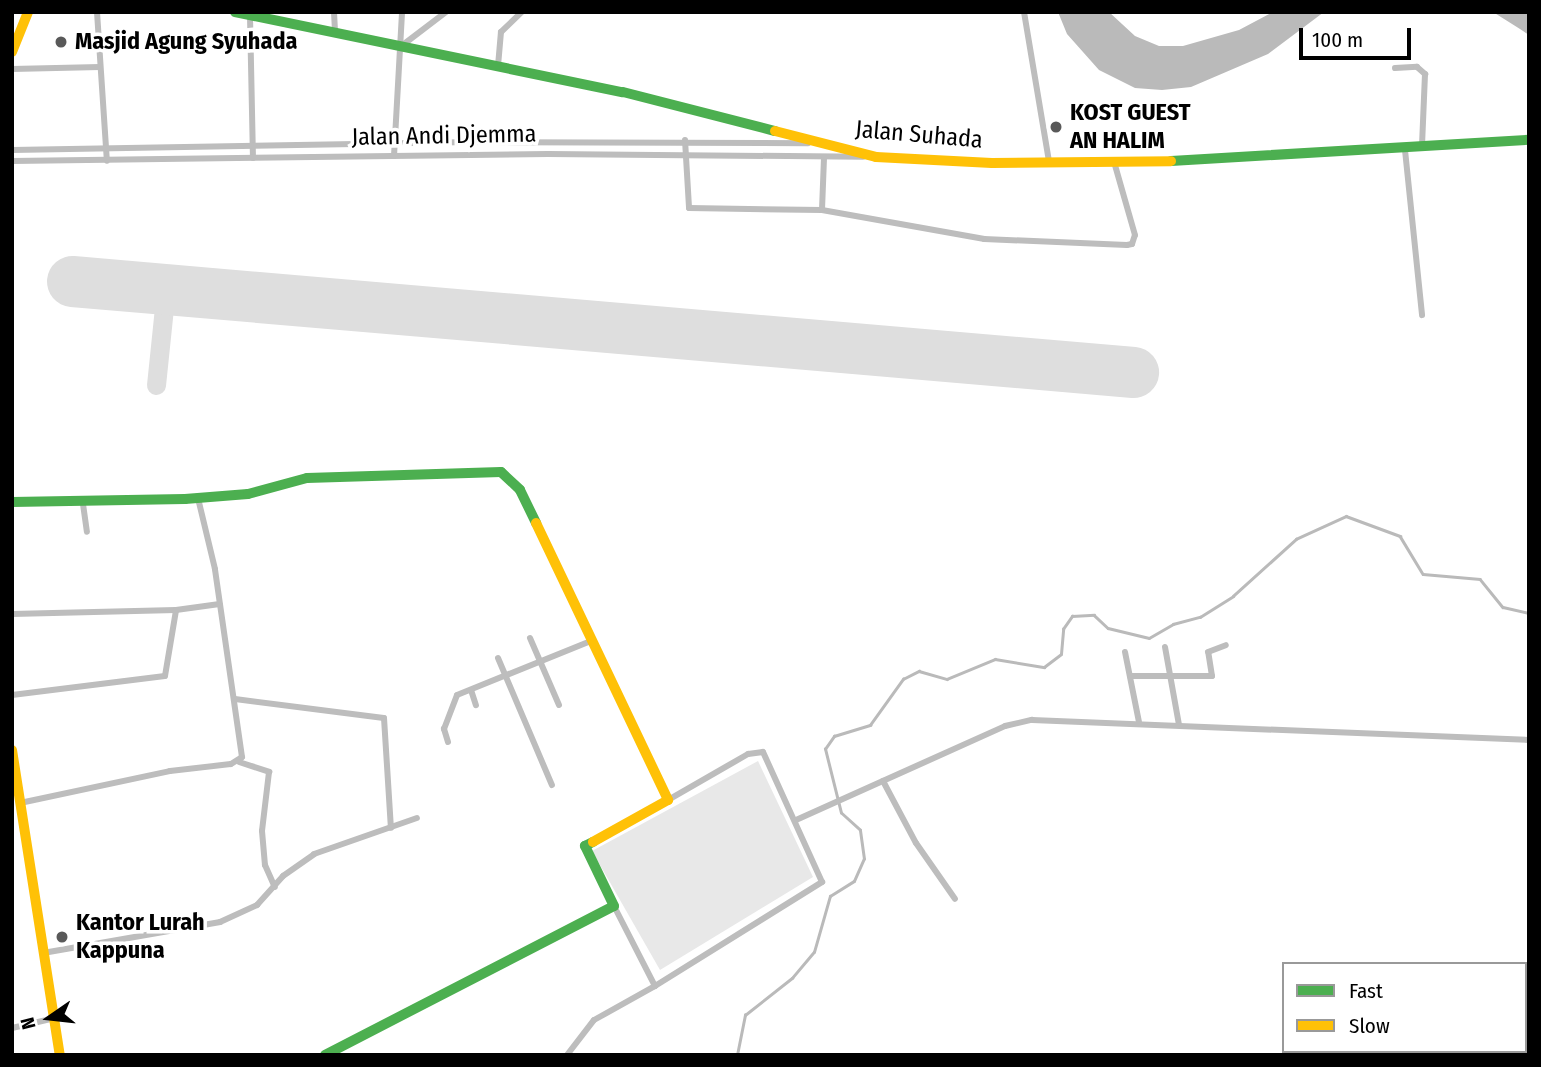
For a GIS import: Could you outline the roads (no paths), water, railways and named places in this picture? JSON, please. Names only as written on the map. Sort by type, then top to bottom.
[{"type":"main road","points":[[12,52],[27,12]]},
{"type":"main road","name":"Jalan Suhada","points":[[235,12],[737,119],[876,157],[1114,162],[1405,150],[1529,140]]},
{"type":"main road","points":[[12,502],[83,504],[198,498],[248,494],[307,478],[501,471],[520,490],[668,800],[585,846],[614,906],[325,1055]]},
{"type":"main road","points":[[12,750],[60,1055]]},
{"type":"street","points":[[97,12],[107,160]]},
{"type":"street","points":[[334,12],[335,33]]},
{"type":"street","points":[[394,156],[402,12]]},
{"type":"street","points":[[399,48],[446,12]]},
{"type":"street","points":[[498,66],[501,32],[522,12]]},
{"type":"street","points":[[1024,12],[1049,161]]},
{"type":"street","points":[[250,14],[253,158]]},
{"type":"street","points":[[1395,68],[1417,67],[1425,74],[1422,149]]},
{"type":"street","points":[[12,69],[100,68]]},
{"type":"street","points":[[685,140],[689,208],[822,210],[919,231],[984,239],[1132,244],[1135,235],[1114,162]]},
{"type":"street","name":"Jalan Andi Djemma","points":[[12,150],[685,140],[822,144]]},
{"type":"street","points":[[578,141],[578,154]]},
{"type":"street","points":[[1405,150],[1422,314]]},
{"type":"street","name":"Jalan Andi Djemma","points":[[12,161],[578,154],[876,157]]},
{"type":"street","points":[[822,210],[824,157]]},
{"type":"street","points":[[198,498],[220,604],[235,699],[242,750],[239,762]]},
{"type":"street","points":[[83,504],[86,533]]},
{"type":"street","points":[[12,614],[176,610],[220,604]]},
{"type":"street","points":[[12,695],[165,676],[176,610]]},
{"type":"street","points":[[530,638],[559,705]]},
{"type":"street","points":[[447,742],[444,729],[454,700],[471,690],[593,640]]},
{"type":"street","points":[[1130,676],[1212,676],[1208,652],[1226,645]]},
{"type":"street","points":[[1165,647],[1179,725]]},
{"type":"street","points":[[1125,652],[1139,722]]},
{"type":"street","points":[[498,657],[552,785]]},
{"type":"street","points":[[471,690],[477,705]]},
{"type":"street","points":[[235,699],[384,718],[391,828]]},
{"type":"street","points":[[796,820],[1005,726],[1032,720],[1139,722],[1529,740]]},
{"type":"street","points":[[568,1055],[594,1020],[655,986],[822,882],[763,752],[757,750],[668,800]]},
{"type":"street","points":[[19,803],[144,776],[239,762],[269,772],[262,831],[265,865],[275,887]]},
{"type":"street","points":[[883,781],[916,843],[955,899]]},
{"type":"street","points":[[43,953],[220,922],[257,905],[314,854],[417,818]]},
{"type":"street","points":[[614,906],[655,986]]},
{"type":"street","points":[[12,1028],[55,1018]]},
{"type":"waterway","points":[[737,1055],[745,1015],[792,978],[814,952],[830,896],[854,881],[864,859],[860,830],[841,813],[825,749],[834,736],[870,725],[903,679],[919,671],[947,679],[995,659],[1044,667],[1061,654],[1063,629],[1072,616],[1094,615],[1108,628],[1149,638],[1173,624],[1200,617],[1233,596],[1296,539],[1346,516],[1400,536],[1423,574],[1480,579],[1503,607],[1529,613]]},
{"type":"place","name":"Masjid Agung Syuhada","points":[[61,42]]},
{"type":"place","name":"KOST GUEST AN HALIM","points":[[1056,127]]},
{"type":"place","name":"Kantor Lurah Kappuna","points":[[62,937]]}]
